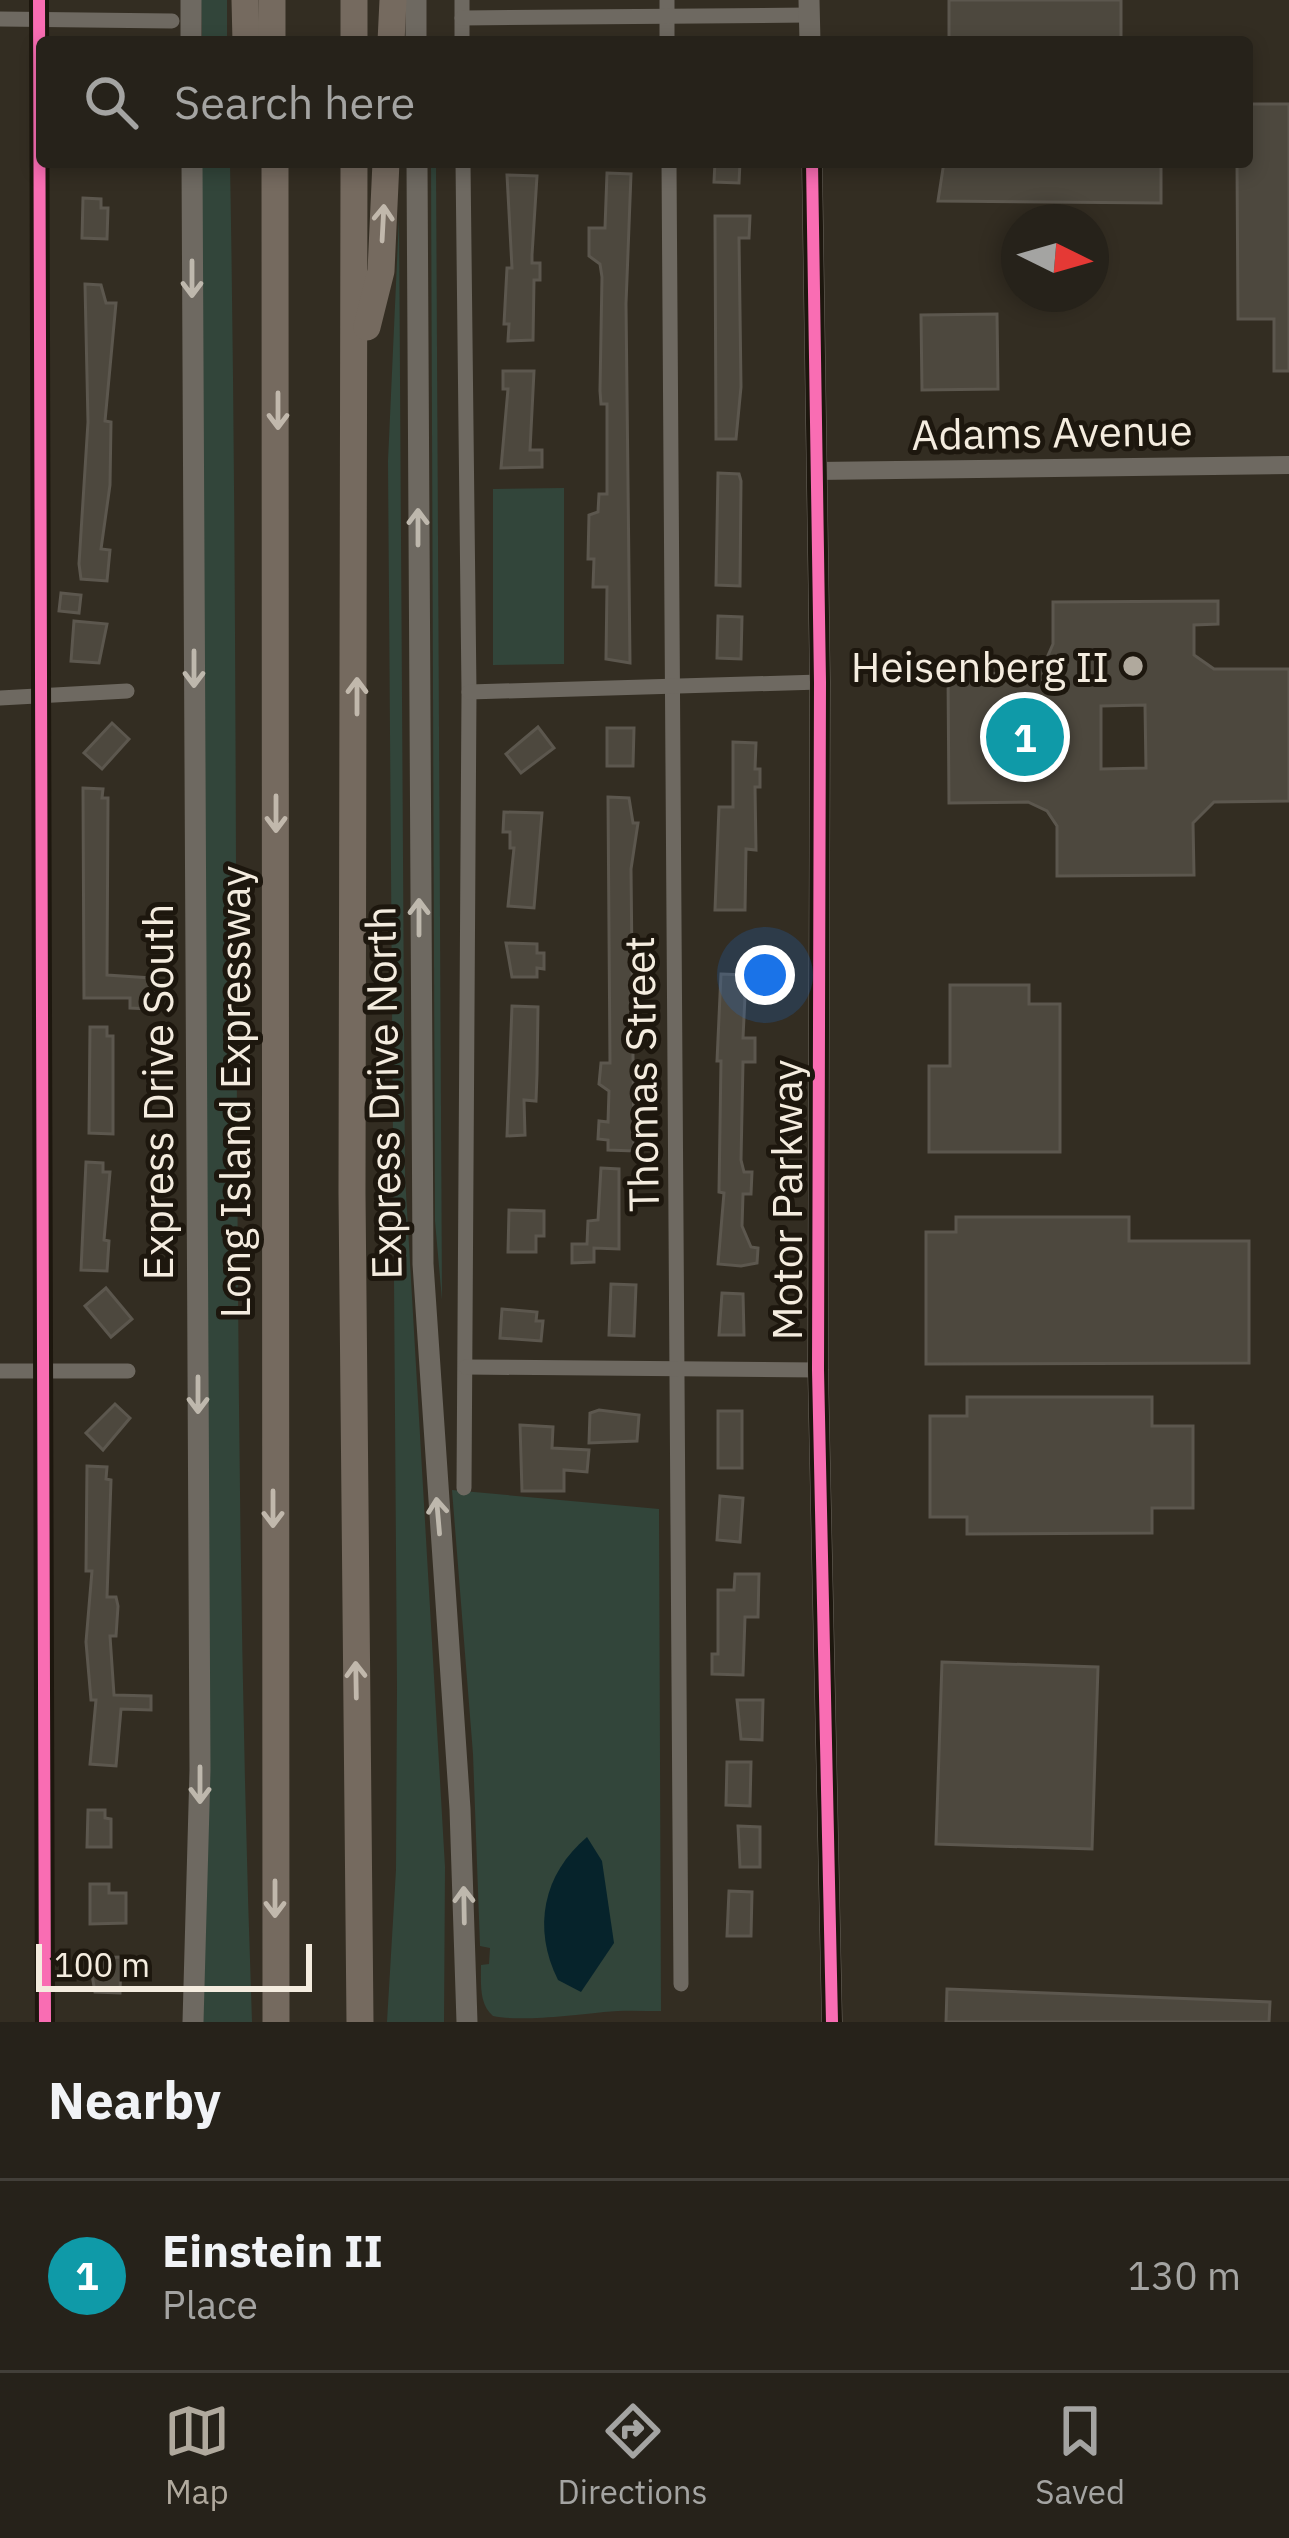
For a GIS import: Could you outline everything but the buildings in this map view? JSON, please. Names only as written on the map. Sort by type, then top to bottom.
[{"type":"highway","points":[[245,0],[246,36]]},
{"type":"highway","points":[[272,0],[272,36]]},
{"type":"highway","points":[[354,0],[354,36]]},
{"type":"highway","points":[[391,36],[393,0]]},
{"type":"highway","points":[[259,168],[279,294]]},
{"type":"highway","name":"Long Island Expressway","points":[[275,168],[279,294],[276,2022]]},
{"type":"highway","points":[[354,168],[352,1193],[360,2022]]},
{"type":"highway","points":[[357,366],[381,271],[386,168]]},
{"type":"main road","points":[[191,0],[191,36]]},
{"type":"main road","points":[[416,0],[416,36]]},
{"type":"main road","name":"Express Drive South","points":[[192,168],[200,1748],[193,2022]]},
{"type":"main road","name":"Express Drive North","points":[[416,168],[423,1264],[460,1809],[467,2022]]},
{"type":"main road","name":"Motor Parkway","points":[[812,168],[820,682],[818,1370],[832,2022]]},
{"type":"street","points":[[39,0],[39,36]]},
{"type":"street","points":[[462,0],[462,36]]},
{"type":"street","points":[[462,18],[667,7],[809,8]]},
{"type":"street","points":[[0,19],[172,21]]},
{"type":"street","points":[[40,168],[45,2022]]},
{"type":"street","points":[[464,168],[469,692],[464,1488]]},
{"type":"street","name":"Thomas Street","points":[[669,168],[681,1368],[681,1984]]},
{"type":"street","name":"Adams Avenue","points":[[816,471],[1289,465]]},
{"type":"street","points":[[469,692],[820,682]]},
{"type":"street","points":[[0,698],[128,692]]},
{"type":"street","points":[[466,1367],[818,1370]]},
{"type":"street","points":[[0,1371],[128,1371]]},
{"type":"green space","points":[[201,0],[227,0],[227,36],[202,36]]},
{"type":"green space","points":[[202,168],[230,168],[238,1324],[252,2022],[201,2022]]},
{"type":"green space","points":[[431,168],[436,168],[442,1300],[435,1221]]},
{"type":"green space","points":[[399,217],[405,1176],[445,1867],[444,2022],[387,2022],[396,1870],[397,1688],[388,461]]},
{"type":"green space","points":[[564,488],[564,664],[493,665],[493,489]]},
{"type":"green space","points":[[452,1490],[659,1509],[661,2011],[518,2018],[493,2016],[485,2006],[481,1965],[489,1964],[490,1948],[480,1946],[473,1754]]},
{"type":"water","points":[[587,1837],[602,1861],[614,1943],[581,1992],[558,1980],[544,1922],[560,1868]]},
{"type":"cycle path","points":[[39,0],[39,36]]},
{"type":"cycle path","points":[[39,168],[45,2022]]},
{"type":"cycle path","points":[[812,168],[820,682],[818,1370],[832,2022]]},
{"type":"place","name":"Heisenberg II","points":[[1133,666]]},
{"type":"place","name":"Einstein II","points":[[1025,737]]}]
